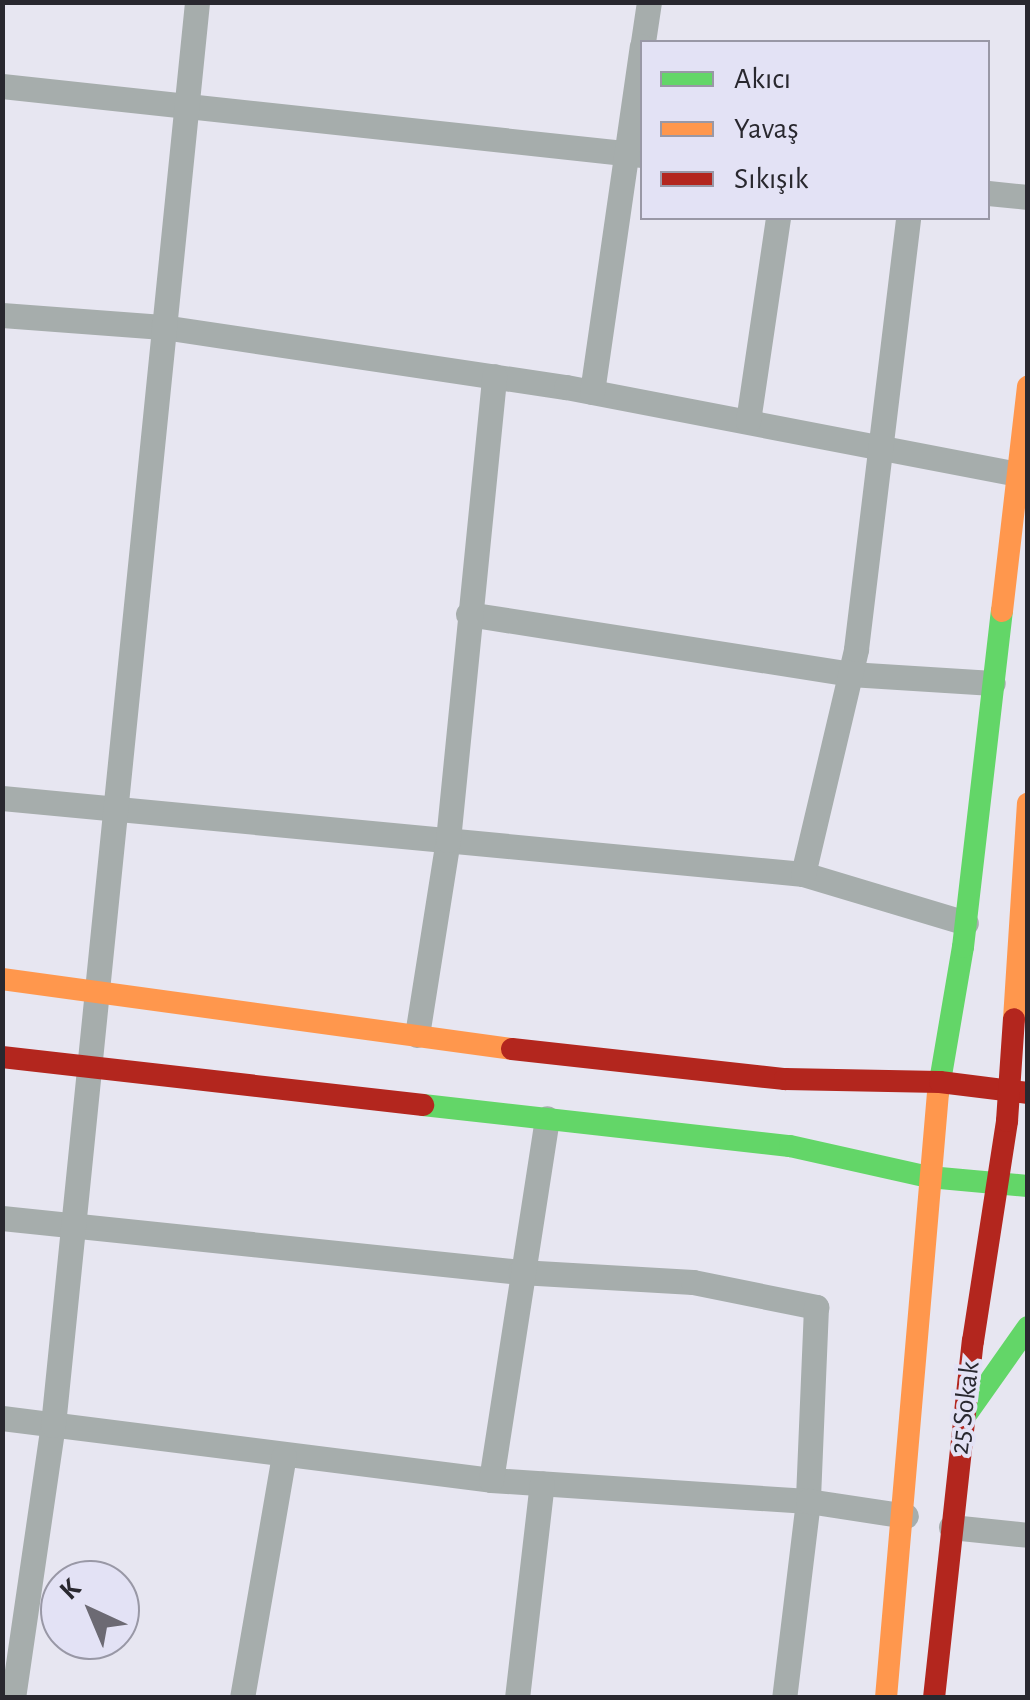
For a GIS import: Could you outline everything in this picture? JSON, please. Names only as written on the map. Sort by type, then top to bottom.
[{"type":"main road","name":"25 Sokak","points":[[886,1698],[906,1516],[933,1121],[966,923],[1028,386]]},
{"type":"main road","name":"25 Sokak","points":[[934,1698],[964,1419],[1007,1121],[1018,1092],[1028,803]]},
{"type":"main road","points":[[2,979],[93,987],[418,1035],[785,1079],[940,1082],[1018,1092]]},
{"type":"main road","points":[[2,1058],[790,1146],[929,1177],[1028,1186]]},
{"type":"main road","points":[[964,1419],[1028,1327]]},
{"type":"street","points":[[13,1698],[53,1424],[93,987],[197,2]]},
{"type":"street","points":[[644,40],[648,2]]},
{"type":"street","points":[[2,86],[188,102],[635,155]]},
{"type":"street","points":[[592,392],[635,155],[640,86]]},
{"type":"street","points":[[990,192],[1028,197]]},
{"type":"street","points":[[748,422],[778,220]]},
{"type":"street","points":[[803,874],[850,674],[908,220]]},
{"type":"street","points":[[2,315],[163,326],[494,376],[1018,474]]},
{"type":"street","points":[[418,1035],[448,840],[494,376]]},
{"type":"street","points":[[468,614],[850,674],[992,683]]},
{"type":"street","points":[[2,798],[803,874],[966,923]]},
{"type":"street","points":[[491,1480],[520,1272],[547,1118]]},
{"type":"street","points":[[2,1218],[520,1272],[693,1282],[816,1308],[808,1502],[784,1698]]},
{"type":"street","points":[[2,1418],[491,1480],[808,1502],[906,1516]]},
{"type":"street","points":[[242,1698],[284,1456]]},
{"type":"street","points":[[517,1698],[542,1483]]},
{"type":"street","points":[[951,1528],[1028,1535]]},
{"type":"traffic: fast","points":[[938,1093],[963,947],[1002,611]]},
{"type":"traffic: fast","points":[[423,1105],[790,1146],[929,1177],[1028,1186]]},
{"type":"traffic: fast","points":[[968,1412],[1028,1327]]},
{"type":"traffic: slow","points":[[1002,611],[1028,386]]},
{"type":"traffic: slow","points":[[1014,1019],[1028,803]]},
{"type":"traffic: slow","points":[[2,979],[512,1049]]},
{"type":"traffic: slow","points":[[886,1698],[938,1093]]},
{"type":"traffic: jam","points":[[934,1698],[973,1341],[1007,1121],[1014,1019]]},
{"type":"traffic: jam","points":[[512,1049],[785,1079],[940,1082],[1028,1093]]},
{"type":"traffic: jam","points":[[2,1057],[423,1105]]}]
